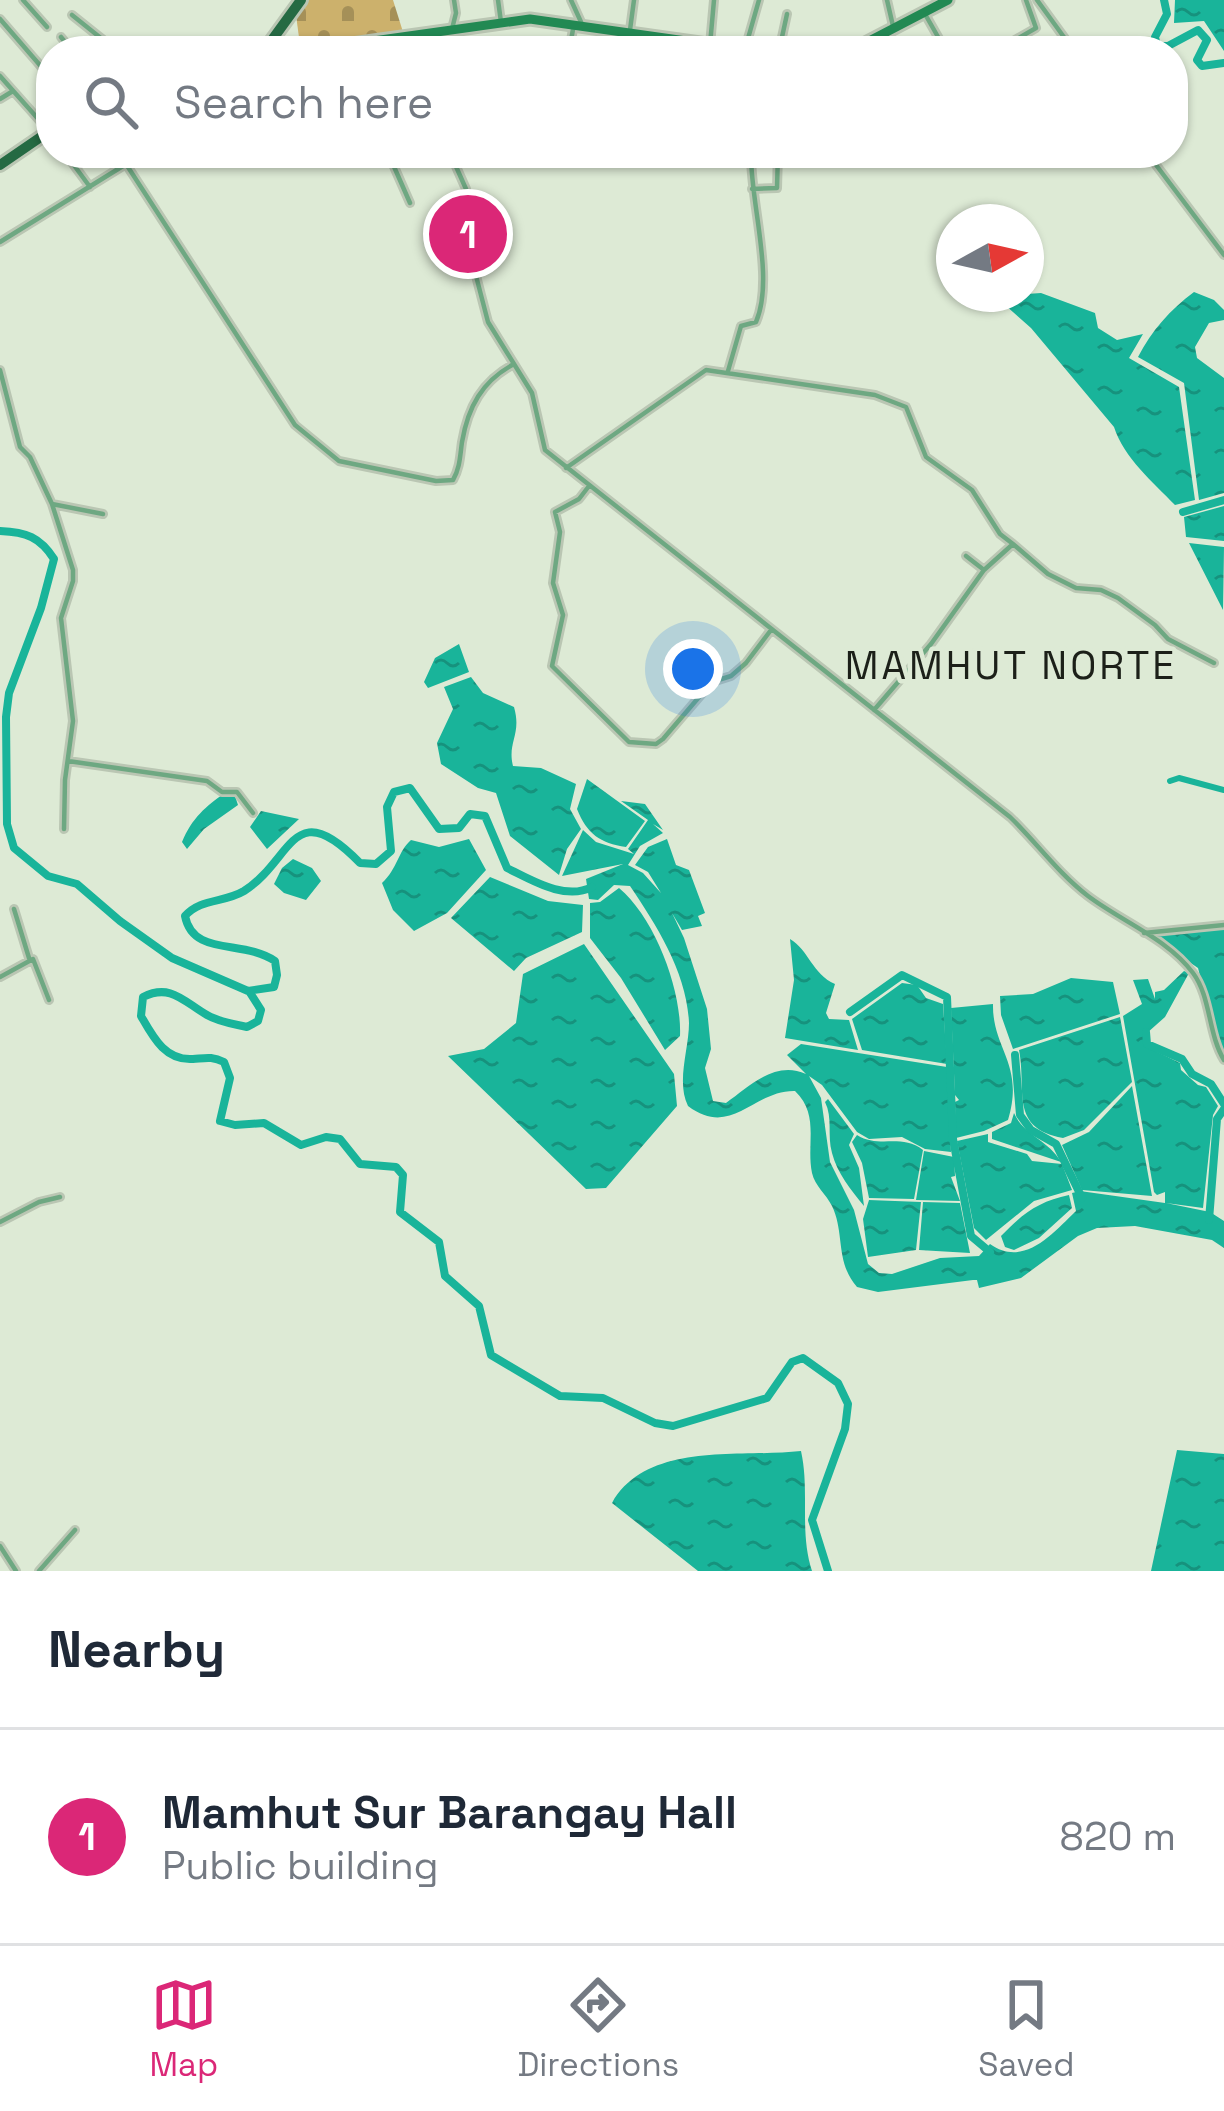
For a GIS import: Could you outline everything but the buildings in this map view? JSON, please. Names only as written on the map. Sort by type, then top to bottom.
[{"type":"main road","points":[[278,36],[301,0]]},
{"type":"main road","points":[[876,36],[947,0]]},
{"type":"main road","points":[[405,36],[530,19],[656,36]]},
{"type":"main road","points":[[3,158],[36,140]]},
{"type":"street","points":[[23,0],[47,28]]},
{"type":"street","points":[[452,29],[454,0]]},
{"type":"street","points":[[498,0],[501,22]]},
{"type":"street","points":[[571,0],[578,24],[574,36]]},
{"type":"street","points":[[630,32],[634,0]]},
{"type":"street","points":[[711,36],[714,0]]},
{"type":"street","points":[[750,36],[759,0]]},
{"type":"street","points":[[887,0],[893,26]]},
{"type":"street","points":[[1022,36],[1036,28],[1026,0]]},
{"type":"street","points":[[1037,0],[1063,36]]},
{"type":"street","points":[[923,11],[937,36]]},
{"type":"street","points":[[782,36],[787,14]]},
{"type":"street","points":[[72,15],[98,36]]},
{"type":"street","points":[[0,19],[36,61]]},
{"type":"street","points":[[0,76],[36,116]]},
{"type":"street","points":[[0,99],[13,91]]},
{"type":"street","points":[[76,168],[90,187]]},
{"type":"street","points":[[0,242],[119,168]]},
{"type":"street","points":[[126,168],[295,425],[339,461],[436,481],[453,480],[480,391],[491,377],[514,364]]},
{"type":"street","points":[[395,168],[410,203]]},
{"type":"street","points":[[457,168],[466,189],[475,272],[488,322],[532,393],[541,444],[1010,817],[1056,869],[1090,897],[1181,961],[1198,980],[1209,1028],[1224,1060]]},
{"type":"street","points":[[728,371],[741,326],[756,322],[764,293],[751,168]]},
{"type":"street","points":[[751,189],[777,188],[778,168]]},
{"type":"street","points":[[1158,168],[1224,255]]},
{"type":"street","points":[[0,370],[20,446],[52,504],[73,570],[62,618],[73,722],[64,829]]},
{"type":"street","points":[[566,468],[706,370],[898,402],[906,407],[926,457],[972,490],[1000,534],[1048,574],[1076,588],[1101,590],[1118,598],[1168,639],[1214,664]]},
{"type":"street","points":[[590,486],[579,499],[555,512],[560,532],[554,583],[563,615],[551,666],[629,742],[656,744],[663,739],[712,682],[731,676],[746,663],[771,629]]},
{"type":"street","points":[[52,504],[104,514]]},
{"type":"street","points":[[874,710],[931,644],[984,570],[1013,544]]},
{"type":"street","points":[[966,556],[984,570]]},
{"type":"street","points":[[68,760],[207,781],[222,792],[238,792],[253,813]]},
{"type":"street","points":[[14,909],[49,1000]]},
{"type":"street","points":[[1144,933],[1224,925]]},
{"type":"street","points":[[0,977],[29,958]]},
{"type":"street","points":[[0,1222],[60,1197]]},
{"type":"street","points":[[39,1571],[75,1529]]},
{"type":"street","points":[[0,1546],[16,1571]]},
{"type":"green space","points":[[306,0],[393,0],[403,32],[299,36],[296,15]]},
{"type":"water","points":[[1175,0],[1224,0],[1224,51],[1204,21],[1174,23]]},
{"type":"water","points":[[1194,292],[1224,310],[1224,320],[1209,323],[1195,347],[1197,358],[1224,378],[1224,493],[1199,500],[1184,383],[1138,357],[1162,321]]},
{"type":"water","points":[[1044,294],[1095,313],[1098,328],[1117,340],[1143,334],[1129,358],[1179,387],[1195,500],[1175,505],[1149,478],[1114,427],[1013,312],[1044,312]]},
{"type":"water","points":[[1224,506],[1224,541],[1186,537],[1184,517]]},
{"type":"water","points":[[1189,543],[1224,547],[1223,610]]},
{"type":"water","points":[[459,644],[469,672],[428,688],[424,682],[435,658]]},
{"type":"water","points":[[471,677],[483,693],[514,707],[513,766],[541,768],[576,784],[570,809],[581,829],[567,849],[559,875],[510,836],[496,793],[478,788],[441,764],[437,743],[453,709],[444,687]]},
{"type":"water","points":[[587,779],[645,821],[626,847],[595,836],[581,818],[577,809]]},
{"type":"water","points":[[225,793],[234,793],[238,805],[204,829],[187,849],[182,842],[190,826]]},
{"type":"water","points":[[621,801],[645,804],[663,830],[653,824],[663,833],[640,846],[628,865],[643,873],[661,893],[648,872],[635,865],[648,847],[667,839],[676,865],[689,870],[705,913],[698,916],[702,926],[682,930],[672,913],[707,1009],[711,1049],[705,1068],[713,1101],[726,1103],[773,1073],[806,1074],[787,1055],[801,1044],[947,1067],[951,1152],[925,1149],[902,1137],[869,1139],[857,1132],[822,1085],[809,1076],[821,1098],[830,1162],[854,1210],[868,1264],[879,1273],[892,1274],[940,1258],[979,1256],[990,1244],[1014,1252],[1026,1250],[1076,1211],[1072,1193],[1080,1191],[1165,1203],[1165,1192],[1154,1192],[1123,1016],[1142,1004],[1133,980],[1148,979],[1155,999],[1155,992],[1164,990],[1184,971],[1189,973],[1165,1017],[1147,1033],[1147,1047],[1180,1063],[1181,1070],[1206,1087],[1218,1106],[1213,1115],[1203,1208],[1166,1203],[1210,1212],[1224,1221],[1224,1248],[1212,1240],[1135,1226],[1097,1228],[1078,1236],[1021,1278],[979,1288],[977,1280],[878,1292],[857,1287],[846,1268],[832,1206],[812,1173],[810,1120],[803,1100],[795,1091],[780,1093],[717,1117],[688,1106],[683,1087],[687,1004],[669,951],[630,886],[614,885],[598,900],[589,899],[586,879],[623,864],[562,876],[583,830],[596,842],[634,854],[628,849],[648,820]]},
{"type":"water","points":[[261,811],[299,819],[267,849],[250,827]]},
{"type":"water","points":[[469,839],[486,870],[447,913],[414,931],[393,910],[382,883],[411,840],[439,847]]},
{"type":"water","points":[[293,859],[312,868],[321,881],[306,900],[274,884]]},
{"type":"water","points":[[490,877],[548,901],[583,905],[582,932],[526,958],[514,971],[451,918]]},
{"type":"water","points":[[619,888],[644,917],[671,977],[680,1036],[665,1050],[590,938],[590,903],[600,902]]},
{"type":"water","points":[[1224,927],[1224,1052],[1198,968],[1148,934]]},
{"type":"water","points":[[790,939],[835,984],[826,1013],[829,1019],[849,1020],[858,1050],[785,1038],[794,980]]},
{"type":"water","points":[[584,944],[674,1074],[677,1106],[606,1188],[586,1189],[448,1056],[484,1049],[516,1023],[523,974]]},
{"type":"water","points":[[1071,978],[1113,982],[1120,1014],[1013,1049],[1000,996],[1033,994]]},
{"type":"water","points":[[902,983],[917,985],[926,998],[943,1004],[947,1064],[862,1050],[852,1019]]},
{"type":"water","points":[[993,1004],[1013,1085],[1008,1120],[956,1138],[955,1102],[959,1100],[951,1008]]},
{"type":"water","points":[[1120,1017],[1132,1082],[1084,1130],[1063,1138],[1034,1126],[1024,1106],[1019,1050]]},
{"type":"water","points":[[1132,1086],[1152,1196],[1082,1190],[1062,1145],[1089,1132]]},
{"type":"water","points":[[828,1099],[854,1134],[849,1145],[859,1168],[864,1206],[834,1160]]},
{"type":"water","points":[[1014,1113],[1061,1162],[992,1139],[992,1132],[1011,1123]]},
{"type":"water","points":[[988,1134],[988,1142],[1027,1154],[1032,1161],[1062,1164],[1072,1190],[1034,1201],[986,1240],[974,1228],[957,1141]]},
{"type":"water","points":[[857,1135],[906,1142],[923,1150],[914,1199],[869,1198],[852,1142]]},
{"type":"water","points":[[924,1151],[954,1157],[955,1176],[951,1177],[960,1201],[916,1200]]},
{"type":"water","points":[[1069,1195],[1072,1208],[1039,1238],[1014,1250],[1005,1247],[1001,1236],[1024,1215]]},
{"type":"water","points":[[869,1200],[921,1202],[916,1250],[868,1257],[863,1219]]},
{"type":"water","points":[[923,1202],[960,1203],[970,1253],[919,1250]]},
{"type":"water","points":[[1177,1450],[1224,1454],[1224,1571],[1151,1571]]},
{"type":"water","points":[[801,1451],[812,1571],[698,1571],[612,1503],[628,1483],[671,1461]]},
{"type":"waterway","points":[[1156,36],[1167,14],[1164,0]]},
{"type":"waterway","points":[[1187,36],[1198,30],[1207,40],[1197,60],[1202,66],[1224,63]]},
{"type":"waterway","points":[[1183,512],[1224,500]]},
{"type":"waterway","points":[[0,531],[32,537],[54,559],[9,693],[7,824],[14,848],[48,876],[77,884],[172,958],[248,991],[274,987],[275,961],[198,937],[185,916],[198,906],[244,891],[306,833],[320,833],[360,863],[376,864],[391,851],[387,807],[394,792],[410,788],[439,829],[459,828],[470,814],[485,816],[507,868],[560,890],[592,887]]},
{"type":"waterway","points":[[1170,781],[1179,778],[1224,790]]},
{"type":"waterway","points":[[850,1012],[902,975],[947,997],[953,1139],[971,1236],[990,1252]]},
{"type":"waterway","points":[[249,991],[261,1010],[258,1021],[247,1027],[216,1019],[162,992],[143,997],[141,1016],[161,1046],[175,1056],[224,1062],[230,1078],[220,1121],[264,1123],[301,1145],[326,1137],[340,1139],[360,1164],[396,1167],[403,1175],[400,1212],[439,1242],[445,1276],[479,1306],[491,1355],[560,1396],[603,1398],[655,1423],[673,1426],[767,1398],[792,1362],[803,1358],[838,1383],[848,1404],[845,1429],[812,1520],[828,1571]]},
{"type":"waterway","points":[[1146,1032],[1147,1044],[1182,1059],[1192,1074],[1211,1084],[1224,1104]]},
{"type":"waterway","points":[[1015,1055],[1020,1115],[1031,1130],[1056,1144],[1082,1198]]},
{"type":"waterway","points":[[1209,1220],[1217,1119],[1224,1109]]},
{"type":"place","name":"Mamhut Sur Barangay Hall","points":[[468,234]]},
{"type":"district","name":"MAMHUT NORTE","points":[[1011,665]]}]
